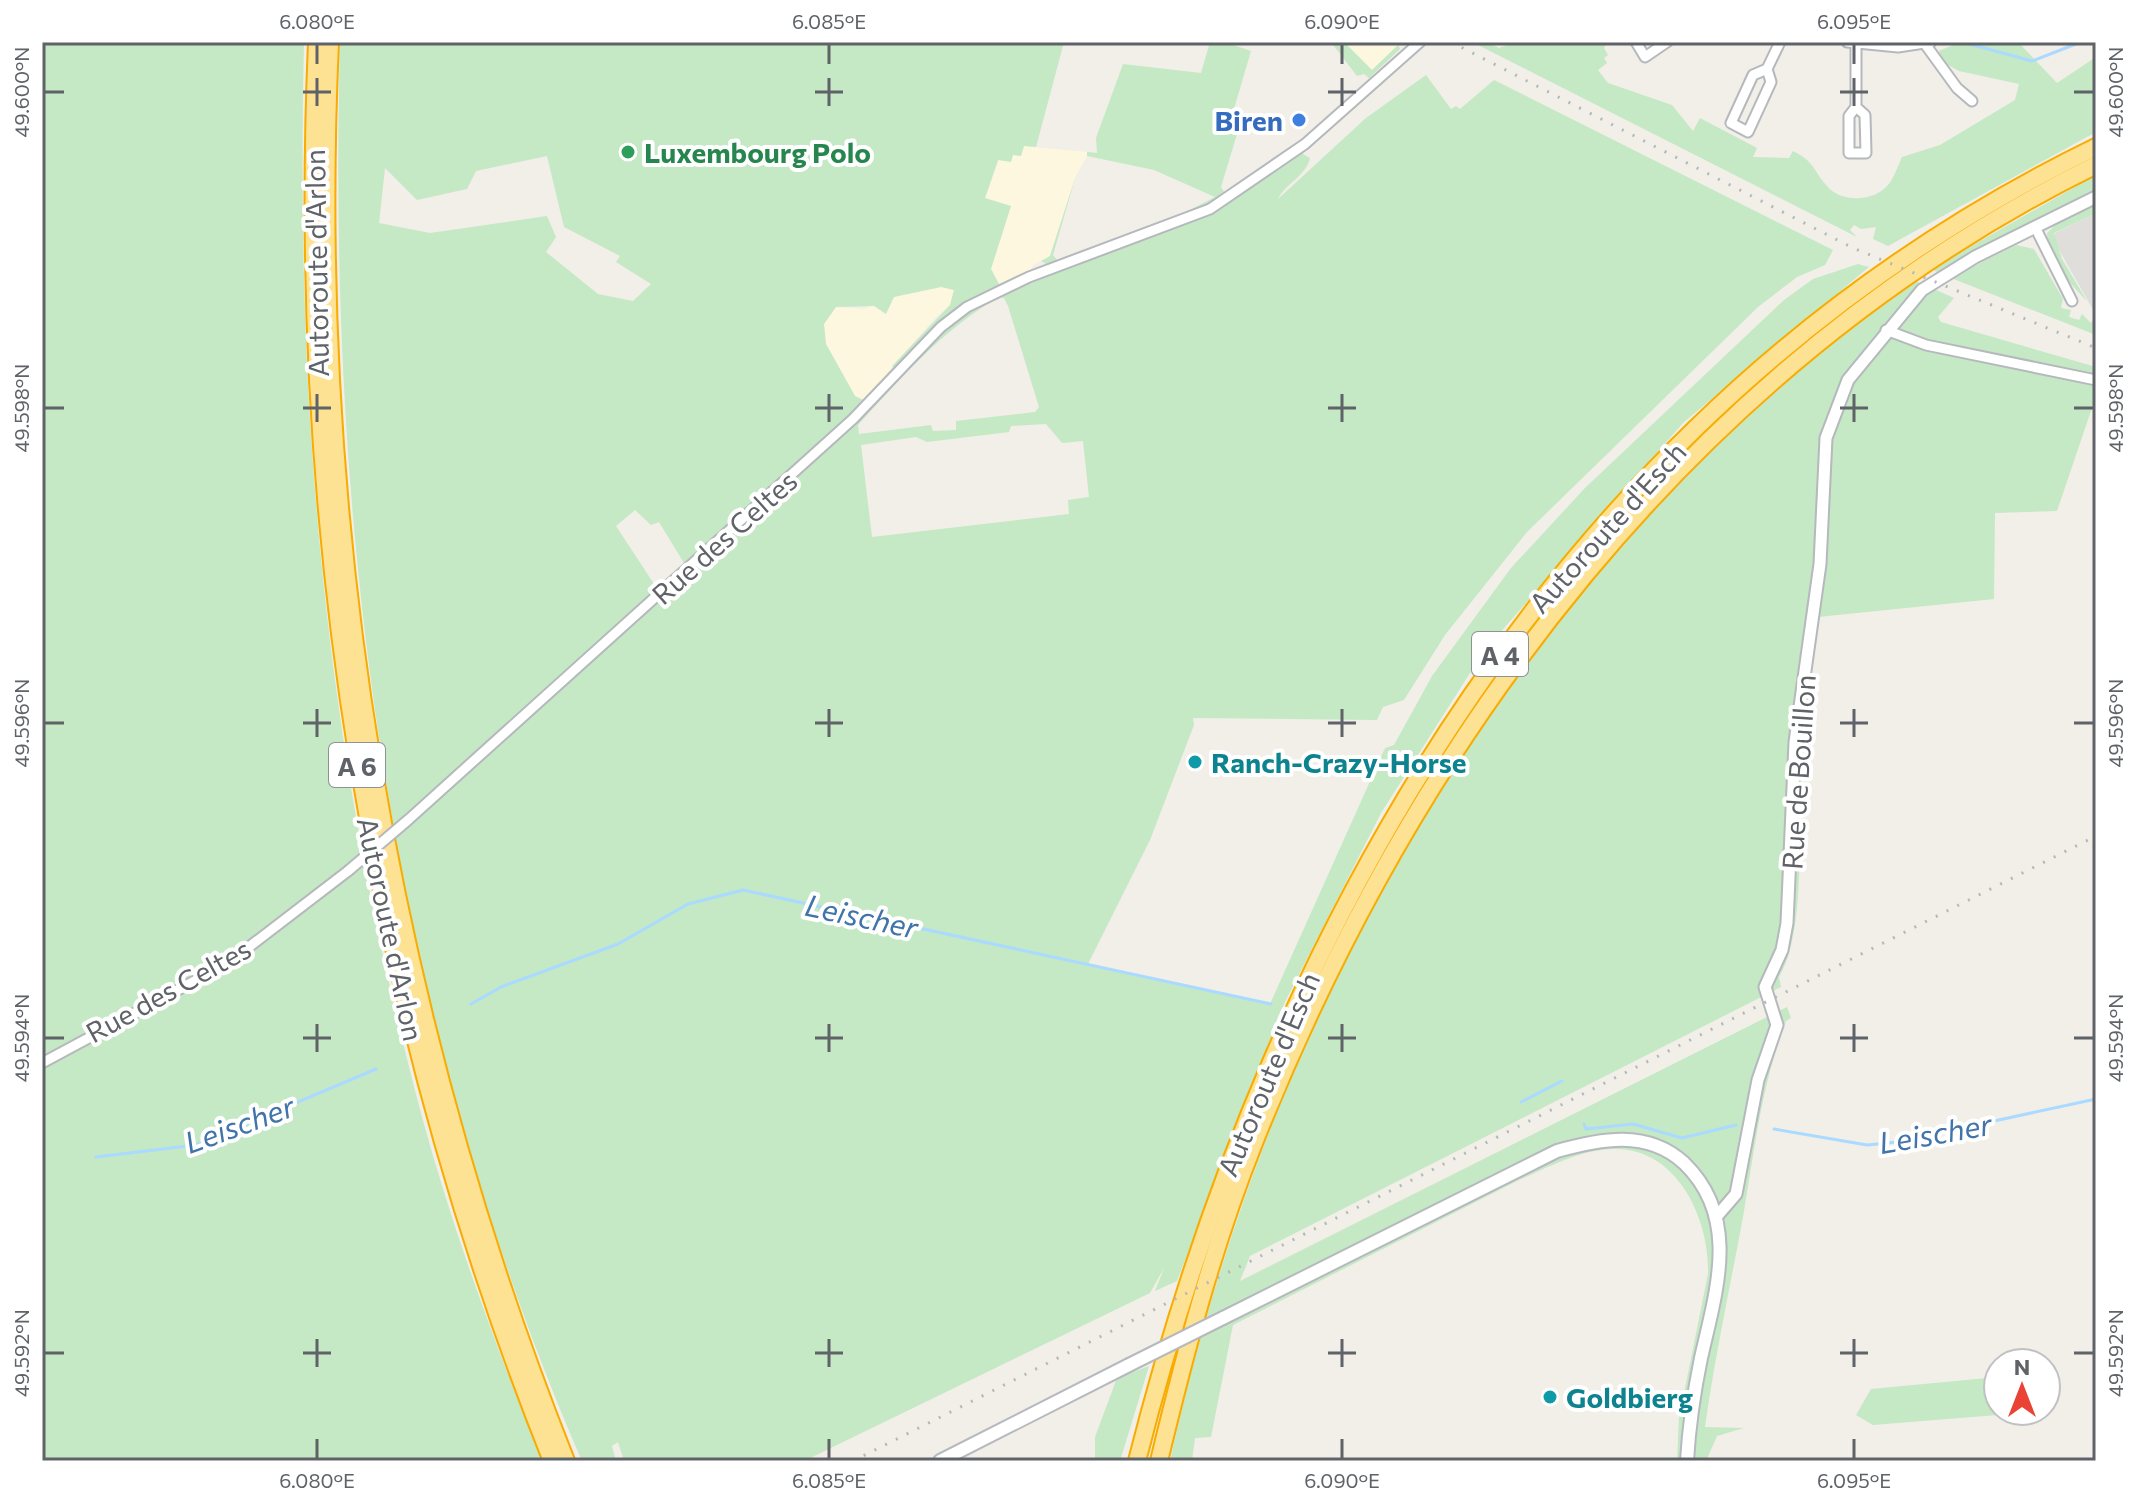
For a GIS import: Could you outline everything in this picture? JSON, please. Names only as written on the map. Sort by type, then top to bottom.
[{"type":"highway","name":"Autoroute d'Arlon","points":[[317,42],[313,271],[320,461],[338,637],[360,785],[381,895],[434,1117],[495,1312],[552,1461]]},
{"type":"highway","name":"Autoroute d'Arlon","points":[[330,42],[327,266],[335,460],[351,635],[374,783],[413,975],[447,1111],[503,1290],[566,1461]]},
{"type":"highway","name":"Autoroute d'Esch","points":[[1137,1461],[1158,1378],[1204,1233],[1278,1038],[1350,892],[1400,804],[1492,664],[1535,606],[1632,492],[1735,391],[1793,341],[1916,249],[2006,193],[2096,147]]},
{"type":"highway","name":"Autoroute d'Esch","points":[[1159,1461],[1207,1278],[1254,1144],[1295,1046],[1362,906],[1411,818],[1492,693],[1607,546],[1681,466],[1778,377],[1854,314],[1929,261],[2012,209],[2096,165]]},
{"type":"main road","points":[[940,1461],[1515,1170],[1588,1142],[1630,1139],[1662,1148],[1695,1174],[1709,1194],[1717,1216],[1720,1266],[1689,1425],[1687,1461]]},
{"type":"street","name":"Rue des Celtes","points":[[42,1063],[228,963],[348,871],[853,419],[941,327],[967,307],[1029,277],[1210,209],[1305,144],[1420,42]]},
{"type":"street","points":[[1636,42],[1645,57],[1667,42]]},
{"type":"street","points":[[1767,69],[1771,82],[1748,132],[1731,123],[1753,75],[1767,69],[1780,42]]},
{"type":"street","points":[[1856,107],[1865,115],[1866,153],[1849,153],[1849,116],[1856,107],[1852,44],[1928,43],[1957,88],[1972,101]]},
{"type":"street","name":"Rue de Bouillon","points":[[1717,1216],[1736,1194],[1758,1080],[1777,1025],[1765,987],[1782,950],[1787,923],[1795,742],[1820,564],[1826,438],[1848,380],[1886,330],[1922,290],[1943,274],[2096,197]]},
{"type":"street","points":[[2035,227],[2072,301]]},
{"type":"street","points":[[1886,330],[1926,345],[2096,380]]},
{"type":"shaded area","points":[[1344,42],[1402,42],[1372,70]]},
{"type":"shaded area","points":[[1024,146],[1087,152],[1087,156],[1076,176],[1050,256],[1033,265],[1031,270],[999,284],[991,269],[1011,206],[985,199],[999,160]]},
{"type":"shaded area","points":[[2096,213],[2096,315],[2054,241],[2055,233]]},
{"type":"shaded area","points":[[941,287],[954,290],[950,305],[934,319],[864,400],[855,396],[826,344],[824,324],[836,307],[864,309],[893,297]]},
{"type":"green space","points":[[42,42],[304,42],[305,316],[312,451],[340,717],[362,849],[389,983],[434,1161],[477,1291],[542,1461],[42,1461]]},
{"type":"green space","points":[[340,42],[1064,42],[1036,147],[1024,146],[1021,156],[1013,155],[1011,162],[998,160],[985,198],[1011,206],[991,269],[999,284],[1031,270],[1030,276],[1053,268],[1041,261],[1050,256],[1076,175],[1053,255],[1057,260],[1180,215],[1215,197],[1154,170],[1087,156],[1087,152],[1097,153],[1096,138],[1123,64],[1201,73],[1210,42],[1224,42],[1251,51],[1231,119],[1241,121],[1221,187],[1228,198],[1305,144],[1303,154],[1310,158],[1308,164],[1278,199],[1366,118],[1426,75],[1451,109],[1456,106],[1460,109],[1494,80],[1833,250],[1825,265],[1797,277],[1758,307],[1527,532],[1445,635],[1404,700],[1383,707],[1377,720],[1193,718],[1194,725],[1150,840],[1088,964],[1270,1004],[1385,748],[1394,745],[1432,676],[1511,568],[1585,488],[1784,300],[1813,279],[1858,264],[1869,267],[1683,423],[1484,651],[1381,813],[1284,1004],[1177,1281],[1155,1291],[1164,1268],[1150,1293],[804,1461],[624,1461],[618,1442],[612,1446],[616,1461],[582,1461],[515,1292],[461,1119],[417,943],[383,765],[360,586],[345,405],[339,223]],"holes":[[[547,156],[564,227],[620,256],[616,262],[651,284],[633,301],[598,294],[546,252],[556,237],[547,216],[430,233],[379,223],[385,168],[417,200],[467,189],[476,171]],[[941,287],[954,290],[950,305],[892,366],[894,368],[870,393],[876,394],[869,403],[855,396],[826,344],[824,324],[836,307],[874,306],[886,314],[894,297]],[[999,297],[1004,298],[1039,407],[1035,412],[956,421],[956,430],[933,431],[931,425],[859,434],[858,425],[907,372],[941,339]],[[1046,424],[1062,443],[1083,441],[1089,497],[1068,500],[1069,514],[872,537],[861,445],[916,437],[927,442],[1009,432],[1011,426]],[[635,510],[651,525],[659,522],[684,563],[656,587],[616,526]]]},
{"type":"green space","points":[[1331,42],[1344,42],[1372,70],[1398,45],[1400,49],[1369,78],[1364,74],[1357,76]]},
{"type":"green space","points":[[1472,42],[1487,42],[1499,48],[1515,42],[1607,42],[1604,48],[1608,55],[1604,58],[1607,63],[1598,70],[1608,83],[1672,105],[1693,131],[1700,118],[1757,148],[1753,157],[1789,158],[1793,151],[1809,162],[1833,192],[1849,198],[1866,197],[1882,191],[1892,179],[1902,157],[1940,145],[2015,100],[2019,84],[1959,71],[1941,61],[1939,51],[1960,42],[2018,42],[2057,83],[2096,57],[2096,132],[1888,246],[1873,239],[1876,227],[1861,229],[1854,225],[1850,230],[1857,237]]},
{"type":"green space","points":[[2096,175],[2096,190],[1937,272],[1931,269]]},
{"type":"green space","points":[[2096,203],[2096,213],[2054,233],[2062,259],[2087,301],[2055,261],[2047,233],[2059,221]]},
{"type":"green space","points":[[2016,245],[2034,249],[2063,299],[2061,308],[2071,310],[2069,317],[2079,320],[2082,314],[2096,328],[2096,335],[1951,278]]},
{"type":"green space","points":[[1916,281],[1954,298],[1938,317],[1941,322],[2096,367],[2096,396],[2057,511],[1995,513],[1994,599],[1818,617],[1800,738],[1800,862],[1795,928],[1779,977],[1781,987],[1250,1256],[1240,1281],[1787,1007],[1791,1018],[1786,1021],[1777,1046],[1765,1094],[1705,1427],[1744,1428],[1717,1436],[1706,1461],[1677,1461],[1679,1418],[1708,1274],[1703,1231],[1696,1210],[1672,1173],[1655,1160],[1636,1152],[1613,1149],[1576,1156],[1519,1180],[1233,1325],[1211,1437],[1195,1438],[1192,1461],[1170,1461],[1204,1325],[1247,1190],[1299,1059],[1359,932],[1428,808],[1505,691],[1591,579],[1685,474],[1797,373]]},
{"type":"green space","points":[[1149,1366],[1120,1461],[1095,1461],[1095,1437],[1117,1378]]},
{"type":"green space","points":[[1982,1379],[1982,1416],[1873,1425],[1856,1415],[1871,1389]]},
{"type":"waterway","points":[[1962,42],[2032,61],[2081,42]]},
{"type":"waterway","name":"Leischer","points":[[471,1004],[501,987],[618,944],[688,904],[743,890],[1271,1004]]},
{"type":"waterway","name":"Leischer","points":[[96,1157],[196,1145],[376,1069]]},
{"type":"waterway","name":"Leischer","points":[[1521,1102],[1562,1081]]},
{"type":"waterway","name":"Leischer","points":[[1774,1129],[1867,1145],[1897,1142],[2096,1099]]},
{"type":"waterway","name":"Leischer","points":[[1584,1124],[1586,1129],[1633,1124],[1682,1138],[1736,1125]]},
{"type":"railway","points":[[1451,42],[1853,248],[2096,348]]},
{"type":"railway","points":[[853,1461],[2096,836]]},
{"type":"place","name":"Biren","points":[[1299,120]]},
{"type":"place","name":"Luxembourg Polo","points":[[628,152]]},
{"type":"place","name":"Ranch-Crazy-Horse","points":[[1195,762]]},
{"type":"place","name":"Goldbierg","points":[[1550,1397]]}]
